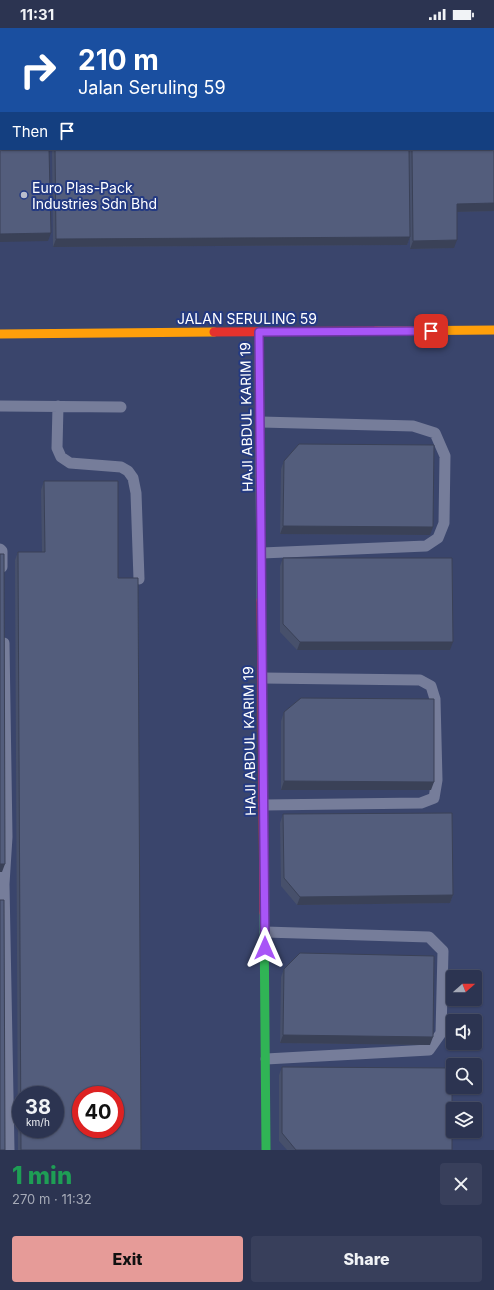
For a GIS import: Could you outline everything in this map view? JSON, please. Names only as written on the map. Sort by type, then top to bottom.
[{"type":"street","name":"JALAN SERULING 59","points":[[0,334],[494,330]]},
{"type":"street","name":"HAJI ABDUL KARIM 19","points":[[259,332],[261,422],[266,1150]]},
{"type":"lane","points":[[0,406],[121,407]]},
{"type":"lane","points":[[58,406],[57,448],[61,457],[70,463],[121,467],[128,471],[133,478],[136,493],[139,579]]},
{"type":"lane","points":[[261,422],[413,426],[435,433],[445,456],[444,523],[438,538],[426,546],[262,552]]},
{"type":"lane","points":[[0,548],[2,551],[3,575]]},
{"type":"lane","points":[[4,631],[7,837],[2,884],[8,1150]]},
{"type":"lane","points":[[263,678],[420,680],[431,686],[435,699],[437,780],[434,798],[420,803],[264,805]]},
{"type":"lane","points":[[265,932],[429,937],[443,950],[441,1033],[429,1050],[266,1059]]},
{"type":"building","name":"Euro Plas-Pack Industries Sdn Bhd","points":[[0,150],[49,150],[51,233],[0,234]]},
{"type":"building","points":[[55,150],[409,150],[410,237],[56,239]]},
{"type":"building","points":[[412,150],[494,150],[494,203],[457,204],[457,240],[413,241]]},
{"type":"building","points":[[299,444],[434,445],[433,527],[283,526],[284,461]]},
{"type":"building","points":[[44,481],[118,481],[118,578],[138,578],[141,1150],[21,1150],[21,1138],[64,1138],[64,1086],[21,1086],[18,552],[45,552]]},
{"type":"building","points":[[0,554],[4,554],[5,864],[0,864]]},
{"type":"building","points":[[283,558],[452,558],[453,642],[300,642],[283,624]]},
{"type":"building","points":[[301,698],[434,699],[434,782],[284,781],[284,712]]},
{"type":"building","points":[[452,813],[453,895],[300,897],[284,878],[283,814]]},
{"type":"building","points":[[0,900],[4,900],[5,1150],[0,1150]]},
{"type":"building","points":[[300,953],[434,956],[433,1037],[283,1035],[284,969]]},
{"type":"building","points":[[282,1067],[446,1068],[446,1094],[452,1094],[452,1102],[446,1102],[446,1138],[452,1138],[452,1150],[296,1150],[282,1133]]},
{"type":"traffic: fast","points":[[259,332],[261,600]]},
{"type":"traffic: fast","points":[[264,913],[266,1150]]},
{"type":"traffic: slow","points":[[376,331],[494,330]]},
{"type":"traffic: slow","points":[[0,334],[214,332]]},
{"type":"traffic: jam","points":[[214,332],[376,331]]},
{"type":"traffic: jam","points":[[261,600],[264,913]]},
{"type":"place","name":"Euro Plas-Pack Industries Sdn Bhd","points":[[24,195]]},
{"type":"route","points":[[265,948],[259,332],[431,331]]}]
